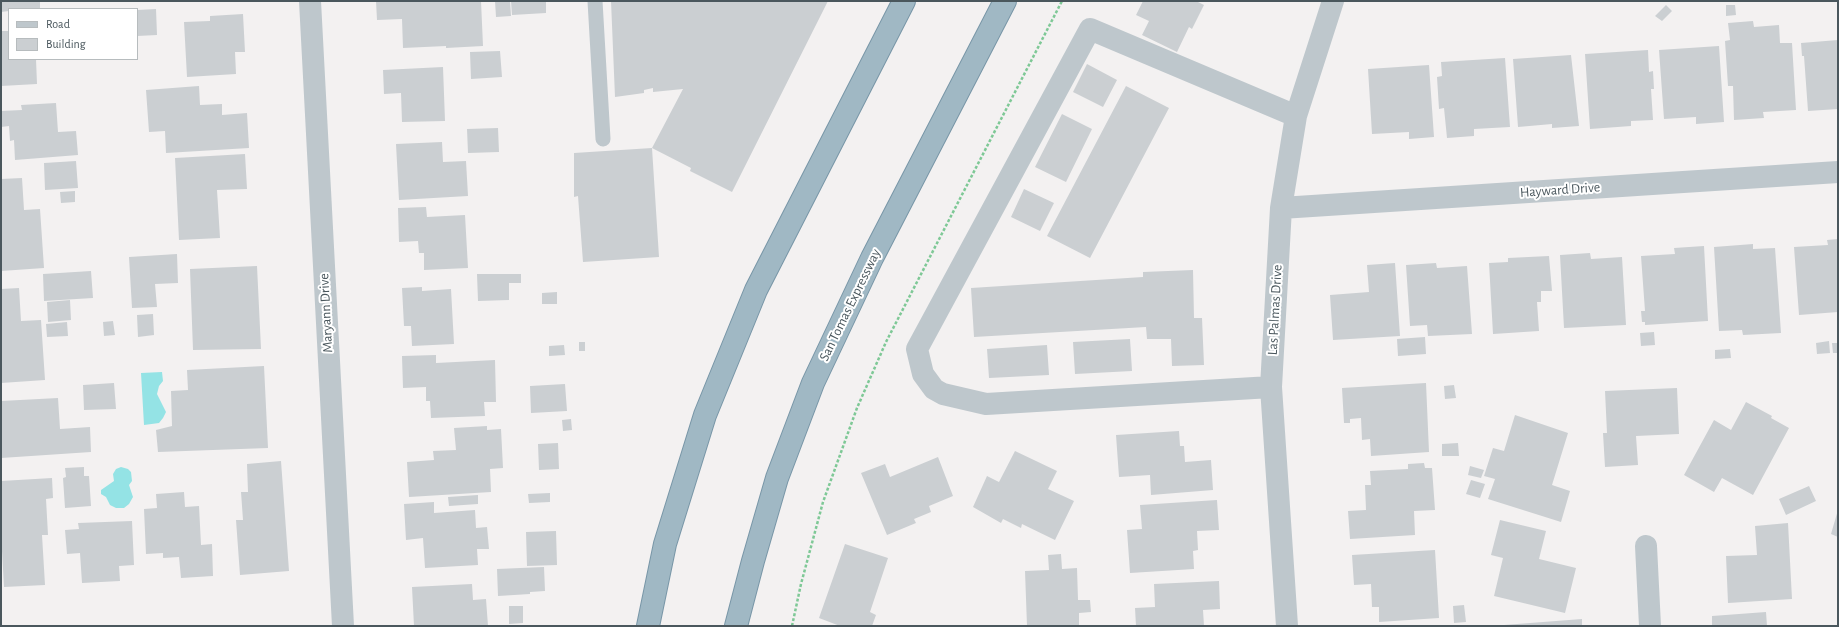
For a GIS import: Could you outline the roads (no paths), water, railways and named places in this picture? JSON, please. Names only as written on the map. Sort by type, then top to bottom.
[{"type":"highway","points":[[648,626],[665,544],[705,415],[756,290],[904,1]]},
{"type":"highway","name":"San Tomas Expressway","points":[[736,626],[753,561],[778,478],[813,383],[872,258],[1005,1]]},
{"type":"street","name":"Maryann Drive","points":[[310,1],[343,626]]},
{"type":"street","name":"Las Palmas Drive","points":[[1287,626],[1271,387],[1281,208],[1296,116],[1333,1]]},
{"type":"street","points":[[1271,387],[986,404],[943,394],[934,389],[922,374],[917,349],[1090,29],[1296,116]]},
{"type":"street","name":"Hayward Drive","points":[[1281,208],[1838,172]]},
{"type":"street","points":[[1646,546],[1650,626]]},
{"type":"lane","points":[[595,1],[603,139]]},
{"type":"water","points":[[162,372],[163,381],[159,386],[157,394],[166,412],[159,423],[144,425],[141,373]]},
{"type":"water","points":[[121,467],[128,469],[131,472],[132,481],[129,485],[133,497],[129,504],[124,508],[116,508],[110,505],[106,497],[101,494],[101,490],[114,481],[113,474],[116,469]]}]
